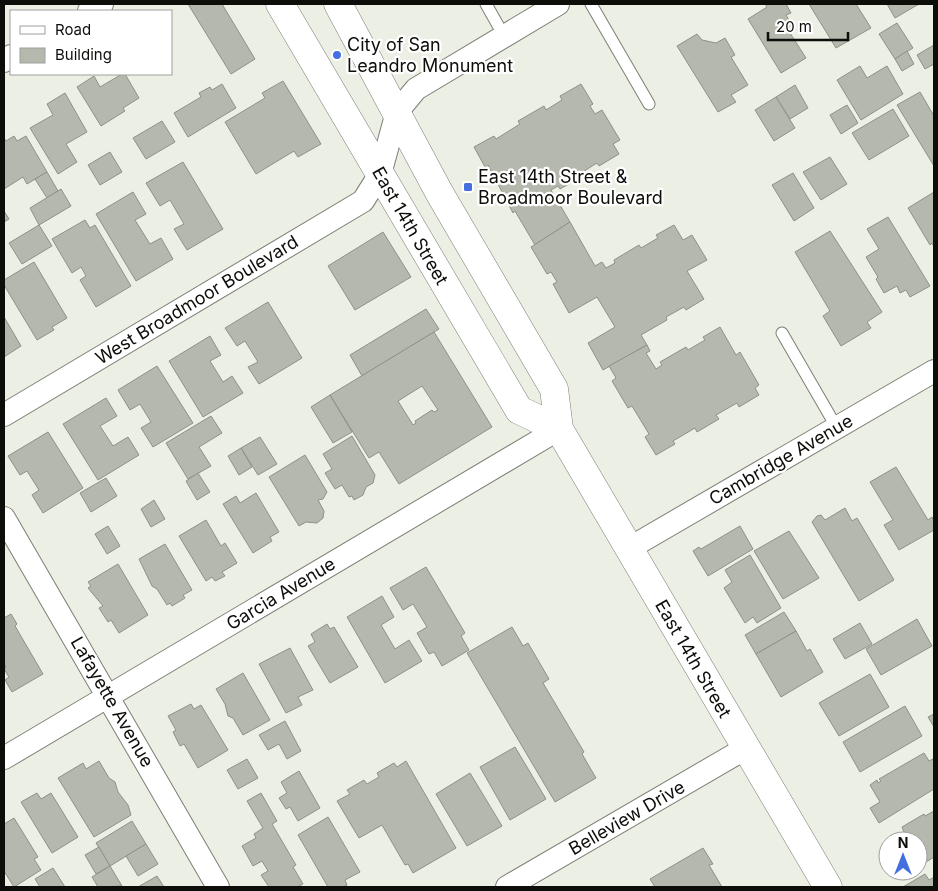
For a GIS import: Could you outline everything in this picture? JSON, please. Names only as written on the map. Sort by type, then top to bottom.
[{"type":"main road","name":"East 14th Street","points":[[280,4],[519,410],[559,429]]},
{"type":"main road","name":"East 14th Street","points":[[338,4],[398,112],[440,194],[554,389],[559,429],[828,887]]},
{"type":"street","points":[[91,10],[102,4]]},
{"type":"street","points":[[398,112],[416,89],[558,4]]},
{"type":"street","name":"West Broadmoor Boulevard","points":[[4,415],[363,201],[380,174],[398,112]]},
{"type":"street","name":"Cambridge Avenue","points":[[628,549],[934,371]]},
{"type":"street","name":"Garcia Avenue","points":[[4,758],[559,429]]},
{"type":"street","name":"Lafayette Avenue","points":[[4,518],[218,887]]},
{"type":"street","name":"Belleview Drive","points":[[507,887],[746,748]]},
{"type":"lane","points":[[486,4],[504,36]]},
{"type":"lane","points":[[591,4],[649,104]]},
{"type":"lane","points":[[782,333],[836,428]]},
{"type":"building","points":[[188,4],[222,4],[255,59],[231,74]]},
{"type":"building","points":[[765,4],[786,4],[791,13],[786,15],[795,30],[790,33],[806,58],[781,73],[748,19],[767,7]]},
{"type":"building","points":[[809,4],[856,4],[871,28],[836,48]]},
{"type":"building","points":[[887,4],[919,4],[895,18]]},
{"type":"building","points":[[897,23],[913,48],[895,59],[879,34]]},
{"type":"building","points":[[697,34],[702,40],[716,43],[725,38],[735,55],[731,57],[748,85],[731,95],[736,102],[718,112],[677,46]]},
{"type":"building","points":[[934,45],[934,64],[925,69],[917,55]]},
{"type":"building","points":[[907,51],[914,64],[902,71],[895,59]]},
{"type":"building","points":[[860,66],[867,78],[887,66],[903,94],[861,120],[837,80]]},
{"type":"building","points":[[120,75],[126,75],[139,98],[123,108],[125,111],[101,126],[77,87],[94,76],[100,87]]},
{"type":"building","points":[[283,81],[321,144],[298,157],[294,151],[256,174],[225,122],[265,98],[262,93]]},
{"type":"building","points":[[222,84],[236,108],[188,137],[174,113],[201,97],[199,93],[210,87],[212,90]]},
{"type":"building","points":[[581,84],[593,104],[590,106],[595,114],[602,110],[620,140],[613,144],[619,154],[599,166],[597,163],[581,173],[583,176],[560,189],[558,186],[551,190],[570,222],[535,245],[515,211],[513,213],[488,165],[485,167],[474,147],[494,136],[496,139],[520,124],[518,121],[544,106],[546,110],[562,100],[560,96]]},
{"type":"building","points":[[795,85],[808,108],[790,119],[776,97]]},
{"type":"building","points":[[920,92],[934,116],[934,166],[897,105]]},
{"type":"building","points":[[65,93],[87,132],[66,144],[77,162],[58,174],[30,128],[53,115],[47,104]]},
{"type":"building","points":[[776,97],[795,128],[774,141],[755,110]]},
{"type":"building","points":[[847,105],[858,123],[841,134],[830,115]]},
{"type":"building","points":[[893,109],[909,136],[869,160],[852,133]]},
{"type":"building","points":[[162,121],[175,142],[146,159],[133,138]]},
{"type":"building","points":[[14,136],[17,141],[26,136],[47,172],[27,184],[23,177],[4,189],[4,138],[6,141]]},
{"type":"building","points":[[110,152],[122,172],[100,185],[88,165]]},
{"type":"building","points":[[830,157],[847,184],[821,200],[803,172]]},
{"type":"building","points":[[183,162],[223,229],[187,250],[174,229],[184,224],[170,200],[160,206],[146,183]]},
{"type":"building","points":[[47,172],[58,191],[47,198],[35,179]]},
{"type":"building","points":[[793,173],[814,208],[794,221],[772,185]]},
{"type":"building","points":[[61,189],[71,206],[39,225],[30,208]]},
{"type":"building","points":[[133,192],[146,214],[135,220],[150,244],[161,238],[173,259],[136,281],[96,214]]},
{"type":"building","points":[[934,192],[934,247],[932,243],[930,245],[908,208]]},
{"type":"building","points":[[4,211],[9,219],[4,222]]},
{"type":"building","points":[[888,217],[930,286],[910,297],[906,290],[900,293],[897,286],[884,293],[876,279],[878,277],[866,257],[879,249],[867,229]]},
{"type":"building","points":[[85,220],[90,228],[95,225],[131,286],[96,307],[80,280],[86,276],[81,267],[72,273],[52,239]]},
{"type":"building","points":[[570,222],[595,266],[602,262],[606,268],[615,263],[614,260],[639,245],[641,248],[658,238],[656,235],[674,225],[683,240],[692,235],[707,260],[687,271],[704,299],[686,310],[684,307],[666,317],[667,320],[641,335],[647,345],[603,370],[588,343],[615,327],[597,297],[569,313],[553,284],[557,282],[551,272],[547,274],[531,247]]},
{"type":"building","points":[[39,225],[52,246],[22,264],[9,243]]},
{"type":"building","points":[[830,231],[882,312],[867,322],[871,328],[841,346],[823,316],[830,311],[795,252]]},
{"type":"building","points":[[383,232],[411,277],[355,310],[328,266]]},
{"type":"building","points":[[34,262],[67,318],[52,327],[54,330],[37,340],[4,285],[4,280]]},
{"type":"building","points":[[268,302],[302,358],[259,384],[248,367],[258,362],[245,341],[237,346],[225,328]]},
{"type":"building","points":[[426,309],[439,329],[362,376],[350,355]]},
{"type":"building","points":[[4,317],[21,346],[4,357]]},
{"type":"building","points":[[720,327],[736,355],[740,352],[759,385],[755,388],[759,395],[739,407],[737,403],[716,415],[719,419],[697,432],[695,428],[673,441],[675,444],[656,455],[645,437],[649,434],[632,406],[628,408],[612,381],[616,378],[609,366],[647,345],[650,351],[646,353],[656,369],[662,365],[660,362],[686,347],[688,350],[705,340],[703,337]]},
{"type":"building","points":[[434,332],[492,427],[399,484],[379,452],[369,458],[330,395]],"holes":[[[422,386],[438,410],[434,412],[432,410],[415,421],[416,423],[413,425],[398,401]]]},
{"type":"building","points":[[210,336],[221,355],[210,361],[223,382],[232,376],[243,393],[203,417],[169,361]]},
{"type":"building","points":[[157,366],[193,423],[153,447],[141,428],[151,422],[140,404],[130,410],[118,390]]},
{"type":"building","points":[[330,395],[352,432],[333,443],[311,407]]},
{"type":"building","points":[[106,398],[117,416],[100,426],[113,446],[128,437],[139,455],[98,480],[63,424]]},
{"type":"building","points":[[211,416],[222,433],[199,447],[211,466],[188,479],[166,443]]},
{"type":"building","points":[[48,432],[83,488],[43,513],[32,495],[39,490],[27,471],[20,475],[8,456]]},
{"type":"building","points":[[352,436],[375,475],[373,483],[366,487],[363,495],[354,500],[352,496],[349,497],[342,485],[335,489],[325,473],[332,469],[323,454]]},
{"type":"building","points":[[260,437],[277,464],[258,475],[241,448]]},
{"type":"building","points":[[241,448],[252,467],[239,475],[228,456]]},
{"type":"building","points":[[305,455],[327,492],[323,499],[318,500],[324,511],[323,518],[317,523],[306,522],[299,526],[269,477]]},
{"type":"building","points":[[896,467],[928,520],[932,517],[934,521],[934,530],[899,550],[884,525],[893,520],[870,482]]},
{"type":"building","points":[[198,473],[210,492],[197,500],[186,481]]},
{"type":"building","points":[[106,478],[117,496],[91,512],[80,493]]},
{"type":"building","points":[[256,493],[279,532],[270,537],[272,541],[253,553],[223,504],[236,496],[240,503]]},
{"type":"building","points":[[154,500],[165,519],[151,527],[141,509]]},
{"type":"building","points":[[845,508],[852,521],[857,518],[894,580],[859,601],[812,522],[817,516],[821,515],[825,520]]},
{"type":"building","points":[[206,520],[221,546],[225,543],[237,563],[222,572],[225,576],[215,581],[212,577],[206,581],[179,536]]},
{"type":"building","points":[[108,526],[120,546],[107,554],[95,534]]},
{"type":"building","points":[[740,526],[753,549],[708,576],[693,551],[699,547],[701,549]]},
{"type":"building","points":[[789,531],[819,578],[783,599],[754,551]]},
{"type":"building","points":[[165,544],[192,590],[183,595],[185,598],[172,606],[170,603],[167,605],[157,589],[152,586],[139,559]]},
{"type":"building","points":[[750,555],[781,608],[757,623],[753,617],[745,623],[724,588],[732,582],[725,570]]},
{"type":"building","points":[[118,564],[148,615],[119,633],[111,620],[108,622],[99,608],[103,606],[88,588],[91,586],[88,582]]},
{"type":"building","points":[[426,567],[465,633],[461,636],[469,650],[442,666],[434,652],[429,654],[417,633],[427,627],[413,604],[403,610],[390,588]]},
{"type":"building","points":[[382,596],[394,617],[381,625],[395,649],[409,640],[422,661],[385,683],[347,617]]},
{"type":"building","points":[[784,612],[796,631],[756,654],[745,635]]},
{"type":"building","points":[[11,614],[17,624],[15,626],[43,674],[12,692],[5,680],[9,677],[4,669],[6,667],[4,663],[4,618]]},
{"type":"building","points":[[917,619],[932,646],[881,675],[866,649]]},
{"type":"building","points":[[860,623],[872,644],[845,659],[833,639]]},
{"type":"building","points":[[327,624],[330,629],[334,627],[358,667],[330,683],[308,646],[315,642],[311,634]]},
{"type":"building","points":[[512,627],[523,646],[528,643],[549,679],[543,683],[584,752],[582,754],[596,778],[555,802],[467,653]]},
{"type":"building","points":[[796,631],[807,651],[810,649],[823,672],[781,697],[756,654]]},
{"type":"building","points":[[290,648],[313,690],[298,697],[302,705],[286,713],[259,664]]},
{"type":"building","points":[[243,673],[270,720],[243,735],[233,718],[228,716],[225,704],[216,689]]},
{"type":"building","points":[[870,674],[889,707],[839,736],[819,703]]},
{"type":"building","points":[[191,704],[194,709],[201,705],[228,750],[198,768],[184,744],[180,746],[173,732],[176,730],[168,716]]},
{"type":"building","points":[[905,706],[922,736],[860,772],[843,742]]},
{"type":"building","points":[[934,714],[934,727],[928,717]]},
{"type":"building","points":[[285,721],[301,751],[287,759],[279,744],[268,750],[259,735]]},
{"type":"building","points":[[515,747],[546,799],[510,820],[480,767]]},
{"type":"building","points":[[924,753],[929,761],[933,759],[934,761],[934,789],[879,823],[870,808],[880,802],[870,785],[877,780],[878,783],[881,781],[879,779]]},
{"type":"building","points":[[247,759],[258,778],[238,789],[227,770]]},
{"type":"building","points":[[99,761],[109,778],[115,782],[118,792],[128,805],[131,815],[94,837],[58,778],[83,763],[86,769]]},
{"type":"building","points":[[406,761],[456,848],[413,873],[408,864],[405,865],[382,825],[359,838],[337,801],[350,794],[347,790],[364,780],[367,784],[379,777],[377,773],[394,763],[397,767]]},
{"type":"building","points":[[299,771],[320,808],[298,821],[290,807],[286,809],[279,798],[287,793],[281,782]]},
{"type":"building","points":[[470,773],[502,826],[467,846],[436,794]]},
{"type":"building","points":[[37,793],[41,799],[51,793],[78,837],[52,853],[21,802]]},
{"type":"building","points":[[261,793],[277,821],[272,824],[296,865],[293,867],[303,884],[297,887],[269,887],[261,875],[268,871],[262,861],[253,866],[242,846],[256,838],[254,834],[263,828],[247,801]]},
{"type":"building","points":[[934,811],[934,857],[928,861],[928,831],[904,831],[902,827],[924,814],[925,816]]},
{"type":"building","points":[[328,817],[360,872],[345,880],[347,885],[343,887],[328,887],[298,835]]},
{"type":"building","points":[[14,818],[38,857],[34,859],[41,870],[14,887],[4,871],[4,824]]},
{"type":"building","points":[[132,821],[146,844],[110,866],[96,843]]},
{"type":"building","points":[[146,844],[158,864],[138,876],[126,856]]},
{"type":"building","points":[[99,847],[110,866],[96,874],[85,855]]},
{"type":"building","points":[[703,848],[713,864],[709,865],[722,887],[655,887],[650,879]]},
{"type":"building","points":[[110,866],[122,886],[98,887],[92,877]]},
{"type":"building","points":[[53,868],[65,887],[40,887],[35,879]]},
{"type":"building","points":[[157,876],[164,887],[138,887]]},
{"type":"building","points":[[934,877],[934,887],[903,887],[913,881],[928,881],[928,878],[929,880]]},
{"type":"place","name":"City of San Leandro Monument","points":[[337,55]]},
{"type":"place","name":"East 14th Street & Broadmoor Boulevard","points":[[468,187]]}]
